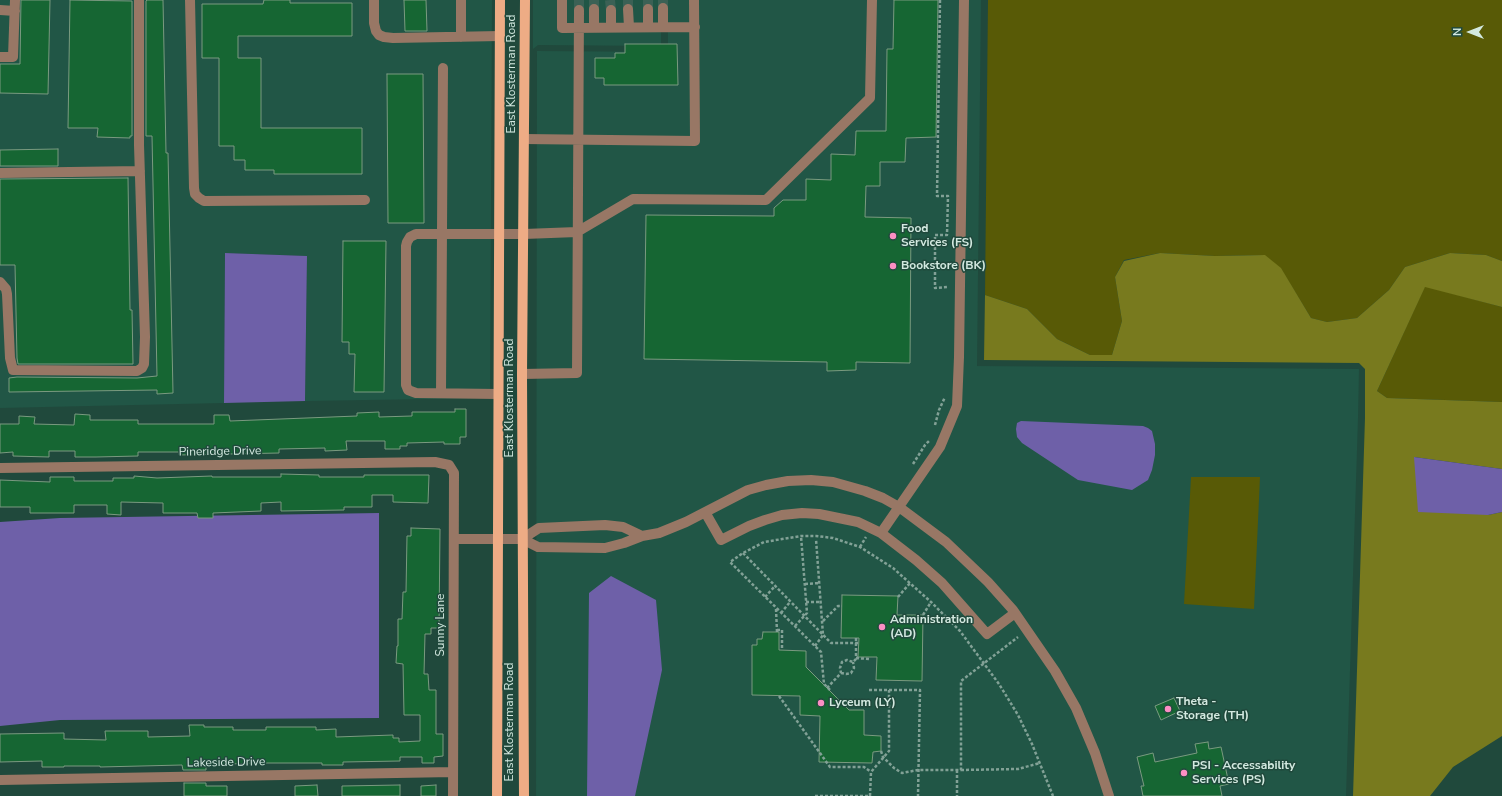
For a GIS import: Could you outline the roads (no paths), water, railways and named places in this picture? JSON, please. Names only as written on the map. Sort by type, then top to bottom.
[{"type":"main road","name":"East Klosterman Road","points":[[497,796],[500,0]]},
{"type":"main road","name":"East Klosterman Road","points":[[524,796],[522,374],[525,0]]},
{"type":"street","points":[[0,57],[13,57],[15,0]]},
{"type":"street","points":[[0,282],[6,289],[7,294],[10,358],[13,370],[137,371],[142,368],[144,364],[145,337],[140,171],[139,0]]},
{"type":"street","points":[[190,0],[195,194],[204,201],[365,200]]},
{"type":"street","points":[[374,0],[374,23],[376,31],[379,35],[393,38],[500,36]]},
{"type":"street","points":[[461,0],[461,37]]},
{"type":"street","points":[[562,0],[562,28],[695,27]]},
{"type":"street","points":[[524,139],[695,142],[694,0]]},
{"type":"street","points":[[498,394],[441,394],[412,392],[406,385],[406,246],[410,237],[416,234],[498,235],[577,232],[633,199],[766,200],[870,98],[872,0]]},
{"type":"street","points":[[876,531],[899,506],[940,446],[957,406],[964,0]]},
{"type":"street","points":[[648,8],[648,27]]},
{"type":"street","points":[[664,8],[664,27]]},
{"type":"street","points":[[594,9],[594,28]]},
{"type":"street","points":[[628,9],[629,27]]},
{"type":"street","points":[[0,10],[15,11]]},
{"type":"street","points":[[522,374],[577,373],[579,10]]},
{"type":"street","points":[[611,10],[611,28]]},
{"type":"street","points":[[441,394],[443,68]]},
{"type":"street","points":[[0,173],[140,171]]},
{"type":"street","name":"Pineridge Drive","points":[[0,468],[440,462]]},
{"type":"street","name":"Sunny Lane","points":[[440,462],[449,465],[454,473],[455,539],[453,796]]},
{"type":"street","points":[[455,539],[522,539],[538,547],[605,548],[642,536],[659,533],[686,522],[748,490],[788,481],[811,480],[833,482],[850,486],[883,498],[899,506],[946,542],[968,562],[988,582],[1028,630],[1055,671],[1076,708],[1095,752],[1109,796]]},
{"type":"street","points":[[705,512],[721,540],[749,526],[782,515],[802,513],[819,514],[858,522],[876,531],[916,560],[942,583],[988,634],[1015,613]]},
{"type":"street","points":[[522,539],[539,528],[605,525],[623,527],[642,536]]},
{"type":"street","name":"Lakeside Drive","points":[[0,780],[453,772]]},
{"type":"tunnel","points":[[579,0],[579,10]]},
{"type":"tunnel","points":[[594,0],[594,9]]},
{"type":"tunnel","points":[[610,0],[611,10]]},
{"type":"tunnel","points":[[628,0],[628,9]]},
{"type":"tunnel","points":[[648,0],[648,9]]},
{"type":"tunnel","points":[[663,0],[663,8]]},
{"type":"place","name":"Food Services (FS)","points":[[893,236]]},
{"type":"place","name":"Bookstore (BK)","points":[[893,266]]},
{"type":"place","name":"Administration (AD)","points":[[882,627]]},
{"type":"place","name":"Lyceum (LY)","points":[[821,703]]},
{"type":"place","name":"Theta - Storage (TH)","points":[[1168,709]]},
{"type":"place","name":"PSI - Accessability Services (PS)","points":[[1184,773]]}]
